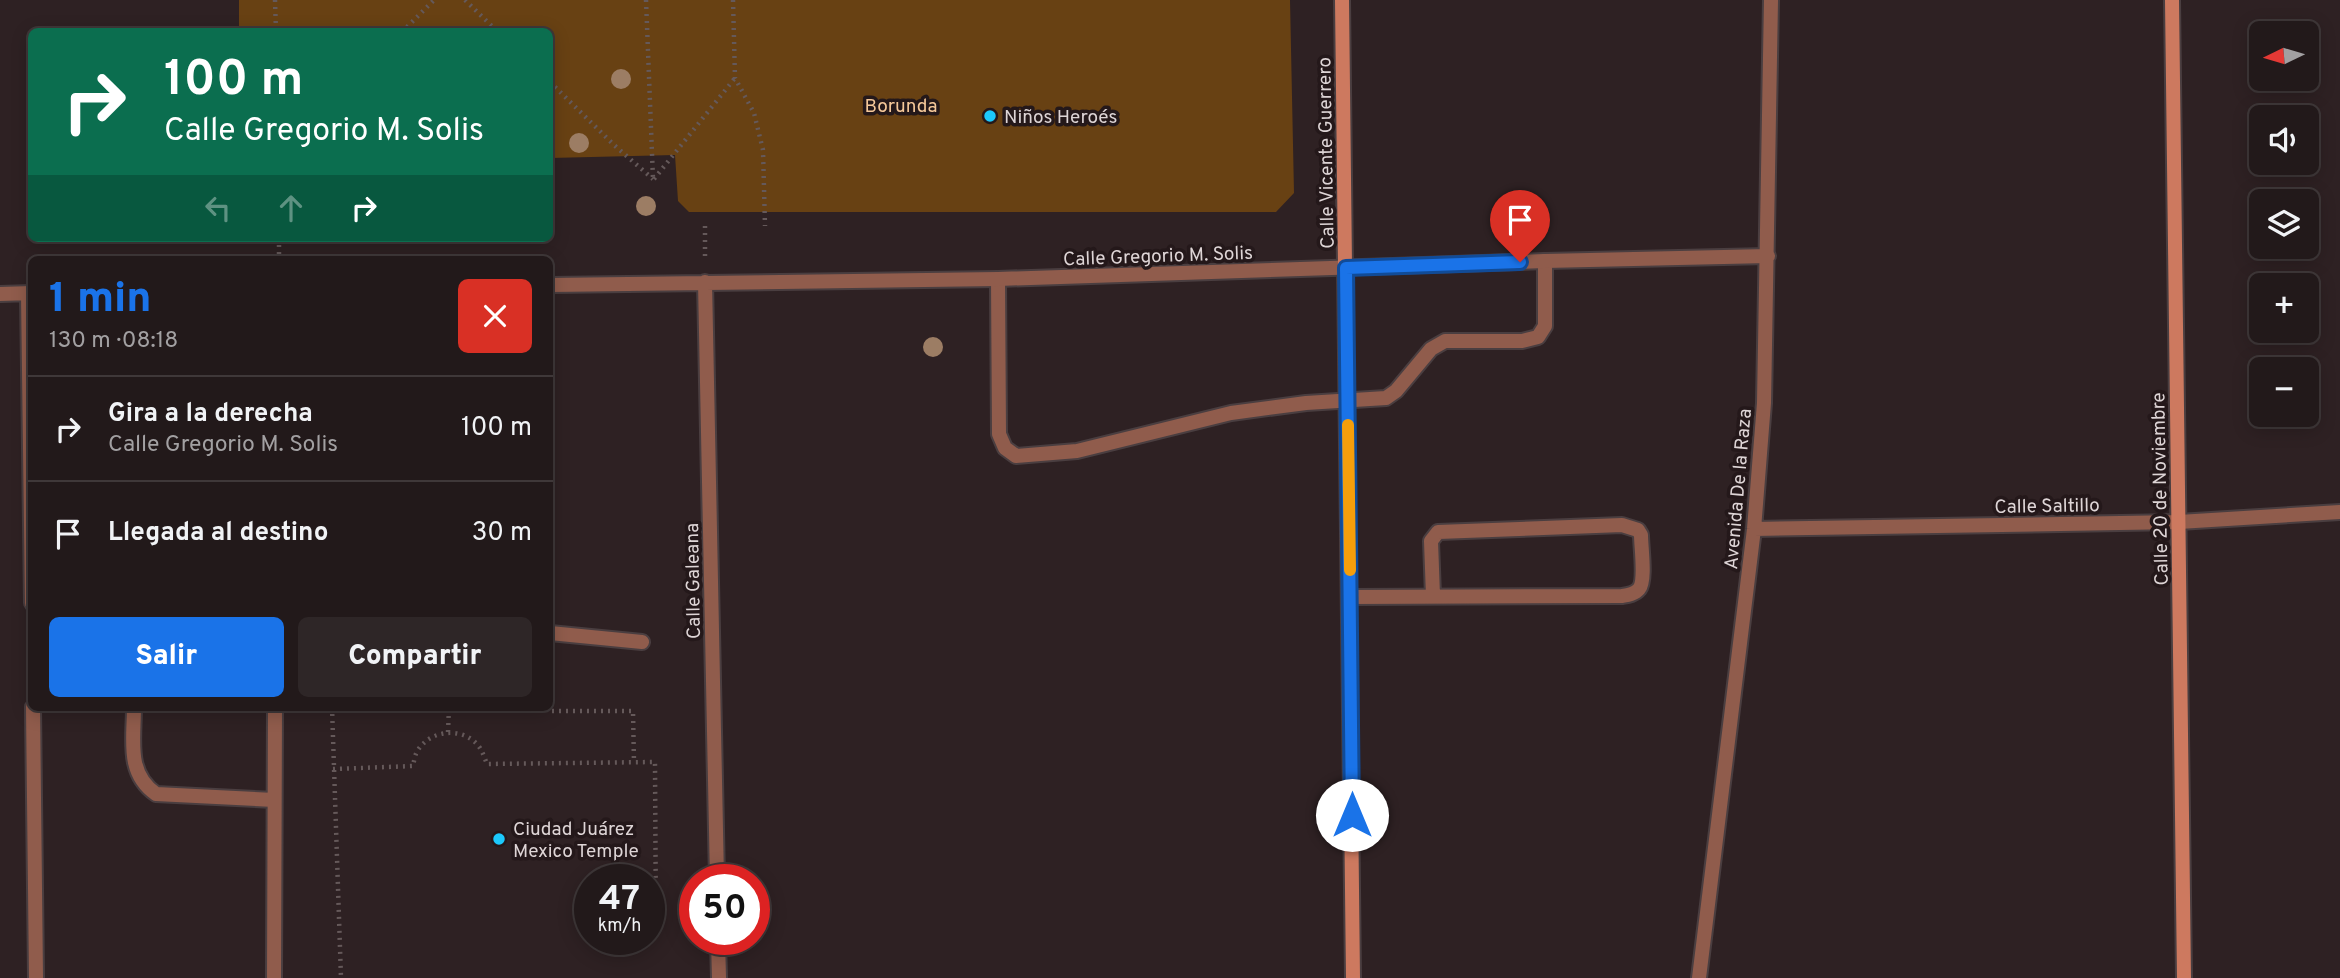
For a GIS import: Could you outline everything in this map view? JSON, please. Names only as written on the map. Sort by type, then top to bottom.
[{"type":"main road","name":"Calle Vicente Guerrero","points":[[1342,0],[1353,978]]},
{"type":"main road","name":"Calle 20 de Noviembre","points":[[2172,0],[2184,978]]},
{"type":"street","name":"Avenida De la Raza","points":[[1699,978],[1754,529],[1765,403],[1771,0]]},
{"type":"street","name":"Calle Gregorio M. Solis","points":[[553,285],[998,279],[1768,256]]},
{"type":"street","points":[[998,279],[999,434],[1005,449],[1016,456],[1077,451],[1231,413],[1386,398],[1396,391],[1431,349],[1445,341],[1522,341],[1538,337],[1545,326],[1545,261]]},
{"type":"street","name":"Calle Galeana","points":[[705,282],[717,864]]},
{"type":"street","points":[[0,294],[28,293]]},
{"type":"street","name":"Calle Saltillo","points":[[1754,529],[2179,522],[2340,512]]},
{"type":"street","points":[[1350,597],[1632,594],[1642,582],[1641,535],[1632,527],[1622,526],[1438,532],[1432,541],[1433,596]]},
{"type":"street","points":[[553,633],[642,642]]},
{"type":"street","points":[[33,711],[36,978]]},
{"type":"street","points":[[134,711],[136,772],[144,785],[156,794],[274,800]]},
{"type":"street","points":[[274,978],[275,711]]},
{"type":"street","points":[[718,955],[719,978]]},
{"type":"path","points":[[275,0],[276,28]]},
{"type":"path","points":[[406,28],[434,0]]},
{"type":"path","points":[[466,0],[494,28]]},
{"type":"path","points":[[646,0],[653,179]]},
{"type":"path","points":[[733,0],[735,78],[754,113],[763,149],[765,226]]},
{"type":"path","points":[[653,179],[735,78]]},
{"type":"path","points":[[553,85],[653,179]]},
{"type":"path","points":[[332,711],[341,978]]},
{"type":"path","points":[[448,732],[449,711]]},
{"type":"path","points":[[553,711],[634,711],[634,763]]},
{"type":"path","points":[[333,769],[413,766],[418,749],[431,737],[448,732],[466,736],[479,747],[487,764],[654,762],[655,864]]},
{"type":"green space","name":"Borunda","points":[[239,0],[1290,0],[1294,193],[1276,212],[689,212],[678,201],[675,155],[553,158],[553,28],[239,28]]},
{"type":"slow traffic","points":[[1348,425],[1350,570]]},
{"type":"place","name":"Niños Heroés","points":[[990,116]]},
{"type":"place","name":"Ciudad Juárez Mexico Temple","points":[[499,839]]},
{"type":"route","points":[[1352,815],[1346,268],[1520,262]]}]
